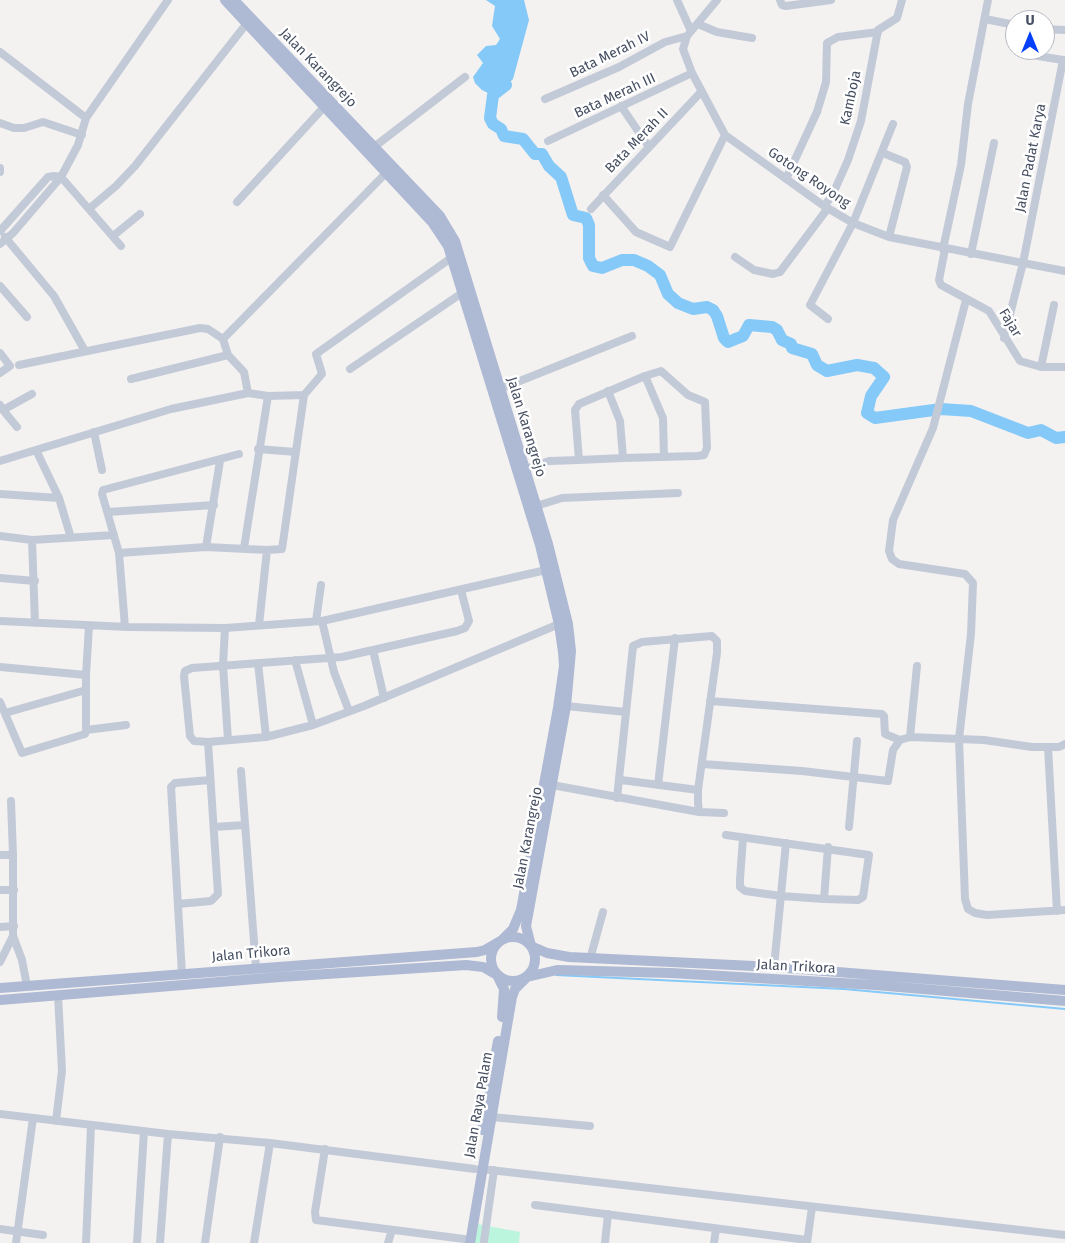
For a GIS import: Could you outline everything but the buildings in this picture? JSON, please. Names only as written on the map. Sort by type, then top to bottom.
[{"type":"main road","name":"Jalan Karangrejo","points":[[224,0],[324,106],[374,147],[440,216],[455,241],[480,338],[568,624],[572,660],[566,706],[526,926],[531,946]]},
{"type":"main road","name":"Jalan Karangrejo","points":[[234,0],[354,131],[387,172],[432,222],[448,246],[462,293],[500,389],[524,469],[559,624],[564,666],[521,910],[513,929],[502,940]]},
{"type":"main road","points":[[514,937],[526,941],[531,946],[536,959],[532,972],[527,977],[515,982],[508,981],[497,975],[493,970],[490,956],[492,950],[502,940],[514,937]]},
{"type":"main road","name":"Jalan Trikora","points":[[0,988],[470,953],[485,950],[502,940]]},
{"type":"main road","name":"Jalan Trikora","points":[[531,946],[558,956],[590,959],[774,967],[1065,990]]},
{"type":"main road","name":"Jalan Trikora","points":[[0,1000],[423,967],[476,966],[483,967],[497,975]]},
{"type":"main road","name":"Jalan Trikora","points":[[527,977],[557,970],[632,972],[875,985],[1065,1001]]},
{"type":"main road","name":"Jalan Raya Palam","points":[[467,1241],[504,1010],[504,989],[497,975]]},
{"type":"main road","name":"Jalan Raya Palam","points":[[478,1169],[491,1117],[512,997],[515,989],[527,977]]},
{"type":"street","points":[[0,244],[7,239],[61,177],[82,135],[86,118],[168,0]]},
{"type":"street","points":[[677,0],[689,34],[717,0]]},
{"type":"street","points":[[780,0],[782,5],[786,6],[832,0]]},
{"type":"street","points":[[786,179],[815,117],[826,82],[827,43],[838,38],[878,32],[879,28],[897,18],[902,0]]},
{"type":"street","points":[[944,249],[962,165],[965,122],[988,0]]},
{"type":"street","points":[[985,19],[1005,22]]},
{"type":"street","points":[[90,208],[116,186],[135,166],[247,23]]},
{"type":"street","points":[[698,24],[717,32],[752,38]]},
{"type":"street","name":"Kamboja","points":[[734,257],[754,270],[773,274],[780,272],[826,207],[848,160],[860,121],[878,32]]},
{"type":"street","name":"Gotong Royong","points":[[689,34],[683,50],[701,92],[725,135],[826,207],[853,222],[889,237],[1065,271]]},
{"type":"street","name":"Bata Merah IV","points":[[545,99],[619,67],[665,42],[689,34]]},
{"type":"street","points":[[0,52],[86,118]]},
{"type":"street","name":"Jalan Padat Karya","points":[[1004,338],[1023,264],[1064,60]]},
{"type":"street","name":"Bata Merah III","points":[[548,141],[692,73]]},
{"type":"street","points":[[374,147],[465,77]]},
{"type":"street","name":"Bata Merah II","points":[[591,209],[701,92]]},
{"type":"street","points":[[237,202],[324,106]]},
{"type":"street","points":[[621,106],[649,147]]},
{"type":"street","points":[[0,123],[14,128],[24,128],[43,122],[82,135]]},
{"type":"street","points":[[828,319],[810,306],[853,222],[883,153],[893,124]]},
{"type":"street","points":[[603,195],[636,232],[670,247],[725,135]]},
{"type":"street","points":[[971,254],[994,143]]},
{"type":"street","points":[[883,153],[905,162],[907,167],[889,237]]},
{"type":"street","points":[[223,339],[387,172]]},
{"type":"street","points":[[85,351],[54,296],[0,231],[48,177],[61,177],[90,208],[121,246]]},
{"type":"street","points":[[113,236],[140,214]]},
{"type":"street","name":"Fajar","points":[[944,249],[939,284],[989,311],[1020,362],[1041,367],[1065,367]]},
{"type":"street","points":[[118,553],[206,547],[279,550],[284,543],[304,395],[322,376],[316,357],[319,350],[451,258]]},
{"type":"street","points":[[0,286],[28,317]]},
{"type":"street","points":[[350,369],[462,293]]},
{"type":"street","points":[[966,300],[937,415],[929,439],[893,520],[889,546],[892,558],[899,564],[965,574],[973,583],[971,634],[959,739],[965,899],[968,908],[975,913],[987,915],[1061,910],[1048,747]]},
{"type":"street","points":[[1041,367],[1054,305]]},
{"type":"street","points":[[18,364],[200,328],[208,329],[223,339],[228,355],[242,368],[248,393]]},
{"type":"street","points":[[500,389],[632,336]]},
{"type":"street","points":[[0,353],[10,366],[0,373]]},
{"type":"street","points":[[131,379],[228,355]]},
{"type":"street","points":[[524,469],[549,462],[705,454],[705,402],[688,395],[662,371],[645,376],[579,404],[575,408],[579,460]]},
{"type":"street","points":[[645,376],[663,418],[664,457]]},
{"type":"street","points":[[608,391],[620,420],[623,458]]},
{"type":"street","points":[[0,461],[171,409],[248,393],[268,396],[304,395]]},
{"type":"street","points":[[17,427],[2,407],[32,394]]},
{"type":"street","points":[[244,548],[258,449],[268,396]]},
{"type":"street","points":[[94,432],[102,470]]},
{"type":"street","points":[[258,449],[296,452]]},
{"type":"street","points":[[36,450],[59,498],[71,538]]},
{"type":"street","points":[[124,627],[118,553],[102,494],[106,488],[239,454]]},
{"type":"street","points":[[206,547],[220,460]]},
{"type":"street","points":[[532,508],[569,498],[678,493]]},
{"type":"street","points":[[0,494],[59,498]]},
{"type":"street","points":[[108,512],[214,504]]},
{"type":"street","points":[[0,536],[32,540],[114,535]]},
{"type":"street","points":[[32,540],[35,581],[35,623]]},
{"type":"street","points":[[259,625],[267,550]]},
{"type":"street","points":[[0,621],[89,626],[225,628],[319,621],[546,570]]},
{"type":"street","points":[[0,578],[35,581]]},
{"type":"street","points":[[321,585],[319,621],[349,711]]},
{"type":"street","points":[[461,590],[469,621],[465,628],[373,650],[330,658],[223,665],[192,668],[185,671],[190,736],[194,741],[208,742],[266,736],[313,725],[384,698],[559,624]]},
{"type":"street","points":[[0,702],[22,753],[85,734],[89,626]]},
{"type":"street","points":[[225,628],[223,665],[228,740]]},
{"type":"street","points":[[617,798],[621,780],[626,712],[634,646],[638,642],[707,636],[716,639],[717,653],[698,790],[699,812]]},
{"type":"street","points":[[658,785],[675,638]]},
{"type":"street","points":[[373,650],[384,698]]},
{"type":"street","points":[[295,660],[313,725]]},
{"type":"street","points":[[258,663],[266,736]]},
{"type":"street","points":[[910,737],[917,666]]},
{"type":"street","points":[[0,667],[86,675]]},
{"type":"street","points":[[5,713],[86,690]]},
{"type":"street","points":[[710,701],[882,714],[884,716],[885,734],[900,740]]},
{"type":"street","points":[[566,706],[626,712]]},
{"type":"street","points":[[86,730],[126,725]]},
{"type":"street","points":[[702,764],[888,781],[893,750],[900,740],[910,737],[959,739],[1048,747],[1065,744]]},
{"type":"street","points":[[850,827],[857,741]]},
{"type":"street","points":[[178,904],[211,901],[217,897],[208,742]]},
{"type":"street","points":[[241,771],[256,968]]},
{"type":"street","points":[[182,974],[171,787],[175,783],[210,780]]},
{"type":"street","points":[[621,780],[698,790]]},
{"type":"street","points":[[552,785],[699,812],[724,813]]},
{"type":"street","points":[[10,801],[14,855],[14,936],[24,966],[27,986]]},
{"type":"street","points":[[214,827],[245,825]]},
{"type":"street","points":[[726,835],[828,847],[869,855],[863,897],[858,900],[824,899],[752,893],[742,889],[740,879],[743,838]]},
{"type":"street","points":[[774,967],[786,843]]},
{"type":"street","points":[[824,899],[828,847]]},
{"type":"street","points":[[0,855],[14,855]]},
{"type":"street","points":[[0,890],[14,890]]},
{"type":"street","points":[[590,959],[603,912]]},
{"type":"street","points":[[0,927],[14,926]]},
{"type":"street","points":[[0,962],[14,936]]},
{"type":"street","points":[[56,1120],[62,1071],[58,995]]},
{"type":"street","points":[[0,1114],[168,1134],[270,1142],[478,1169],[1065,1235]]},
{"type":"street","points":[[491,1117],[590,1126]]},
{"type":"street","points":[[16,1243],[33,1118]]},
{"type":"street","points":[[86,1243],[91,1126]]},
{"type":"street","points":[[137,1243],[144,1131]]},
{"type":"street","points":[[160,1243],[168,1134]]},
{"type":"street","points":[[205,1243],[220,1137]]},
{"type":"street","points":[[254,1243],[270,1142]]},
{"type":"street","points":[[324,1149],[315,1212],[316,1220],[467,1241],[486,1242],[494,1170]]},
{"type":"street","points":[[534,1205],[716,1229],[775,1240],[807,1242],[812,1208]]},
{"type":"street","points":[[605,1243],[608,1214]]},
{"type":"street","points":[[0,1229],[43,1235]]},
{"type":"street","points":[[714,1243],[716,1229]]},
{"type":"street","points":[[388,1243],[392,1230]]},
{"type":"green space","points":[[472,1223],[520,1232],[519,1243],[469,1243]]},
{"type":"water","points":[[486,0],[524,0],[529,20],[513,79],[496,97],[482,90],[475,83],[473,77],[483,63],[477,55],[486,46],[496,45],[500,39],[492,26],[495,6]]},
{"type":"waterway","points":[[506,85],[493,95],[490,118],[493,124],[501,129],[504,136],[523,139],[535,154],[542,154],[549,166],[561,177],[573,215],[586,218],[589,225],[589,258],[593,266],[602,268],[622,260],[634,260],[648,266],[660,275],[668,294],[678,303],[693,309],[707,307],[713,310],[717,316],[724,338],[728,342],[743,336],[749,325],[772,327],[777,330],[782,340],[791,344],[792,348],[812,354],[817,365],[827,371],[857,365],[874,368],[884,377],[871,396],[867,413],[875,418],[941,409],[971,411],[1028,433],[1041,430],[1056,438],[1065,437]]},
{"type":"waterway","points":[[556,975],[844,989],[1065,1009]]}]
